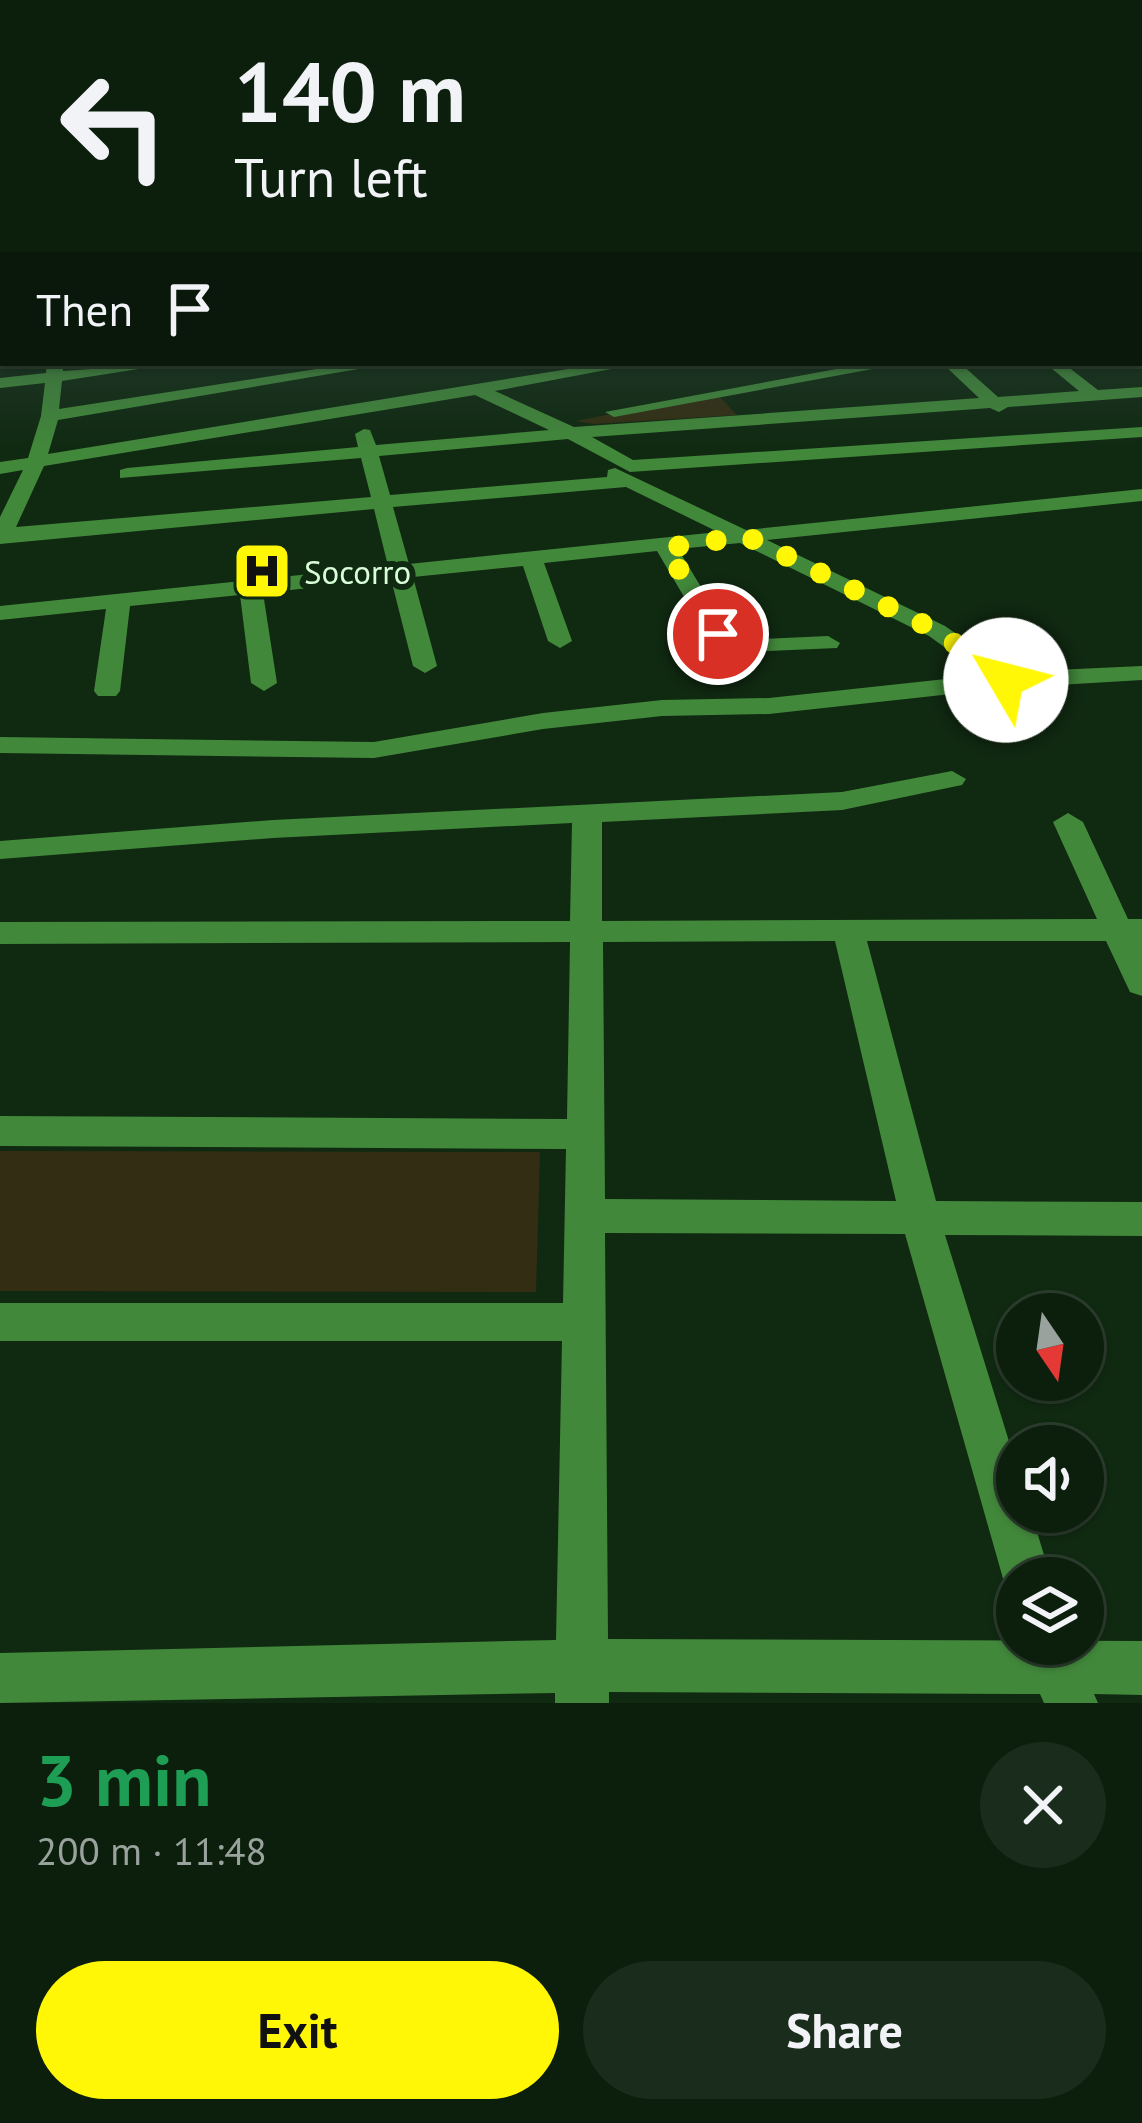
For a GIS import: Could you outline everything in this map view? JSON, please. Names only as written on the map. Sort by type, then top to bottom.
[{"type":"street","points":[[0,383],[52,372],[130,366]]},
{"type":"street","points":[[50,416],[296,369],[341,366]]},
{"type":"street","points":[[0,469],[618,366]]},
{"type":"street","points":[[0,536],[125,499],[370,453],[545,431],[881,366]]},
{"type":"street","points":[[953,366],[1035,439]]},
{"type":"street","points":[[1057,366],[1094,395]]},
{"type":"street","points":[[0,536],[35,465],[50,416],[52,372]]},
{"type":"street","points":[[481,391],[545,431],[571,433],[1142,392]]},
{"type":"street","points":[[453,395],[545,431],[937,631],[1006,680]]},
{"type":"street","points":[[357,412],[425,666]]},
{"type":"street","points":[[125,499],[382,503],[630,473],[1142,432]]},
{"type":"street","points":[[571,433],[630,473]]},
{"type":"street","points":[[125,499],[128,450]]},
{"type":"street","points":[[0,613],[666,548],[1142,495]]},
{"type":"street","points":[[666,548],[732,648],[828,643]]},
{"type":"street","points":[[532,561],[560,641]]},
{"type":"street","points":[[250,589],[263,682]]},
{"type":"street","points":[[107,691],[119,602]]},
{"type":"street","points":[[0,745],[374,750],[583,717],[769,706],[1006,680],[1142,674]]},
{"type":"street","points":[[0,850],[273,829],[842,801],[952,779]]},
{"type":"street","points":[[582,1685],[581,1134],[587,814]]},
{"type":"street","points":[[1068,822],[1130,930],[1142,984]]},
{"type":"street","points":[[848,930],[921,1221],[1020,1557]]},
{"type":"street","points":[[0,933],[1130,930]]},
{"type":"street","points":[[0,1132],[581,1134]]},
{"type":"street","points":[[581,1216],[1142,1219]]},
{"type":"street","points":[[0,1322],[581,1322]]},
{"type":"street","points":[[0,1680],[582,1685],[1142,1668]]},
{"type":"shaded area","points":[[716,393],[737,415],[594,424],[576,421]]},
{"type":"shaded area","points":[[0,1151],[540,1152],[536,1292],[0,1291]]},
{"type":"place","name":"Socorro","points":[[262,571]]},
{"type":"route","points":[[718,634],[666,548],[746,536],[937,631],[980,656],[1006,680]]}]
